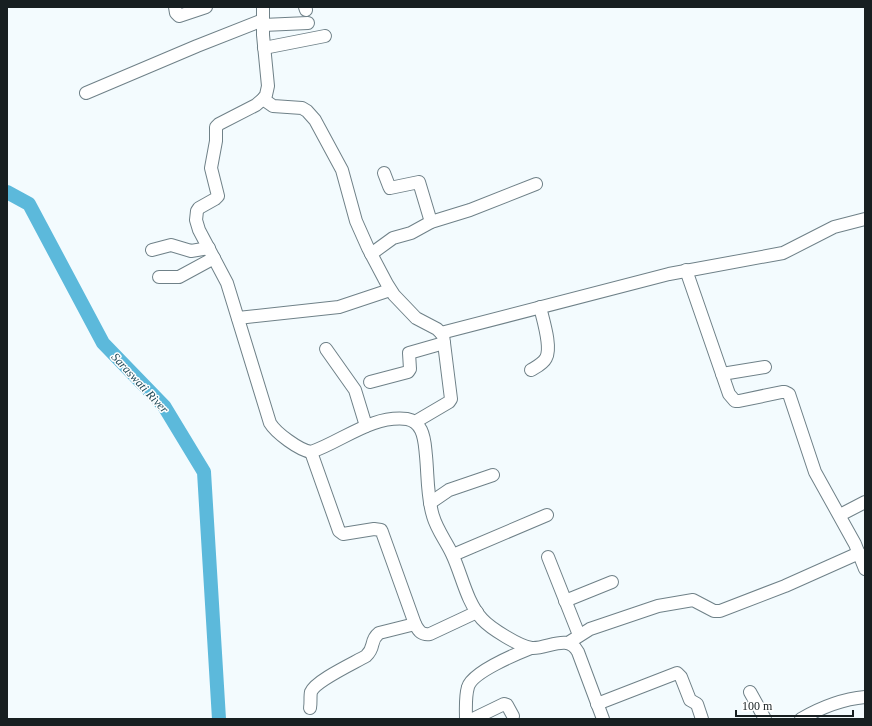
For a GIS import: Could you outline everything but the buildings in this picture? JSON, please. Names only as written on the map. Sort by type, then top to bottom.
[{"type":"street","points":[[175,7],[176,13],[179,16],[206,7]]},
{"type":"street","points":[[264,7],[264,48],[268,86],[266,96],[256,105],[216,127],[216,141],[211,168],[218,196],[202,205],[197,211],[196,215],[197,225],[227,283],[270,423],[277,432],[303,449],[311,452],[366,426],[396,419],[406,419],[415,422],[421,429],[425,442],[430,503],[434,521],[453,555],[469,597],[477,612],[486,622],[497,631],[524,646],[531,648]]},
{"type":"street","points":[[86,93],[192,48],[263,23],[308,23]]},
{"type":"street","points":[[264,48],[325,36]]},
{"type":"street","points":[[263,99],[273,106],[302,108],[315,120],[344,173],[353,210],[371,254],[390,290],[416,318],[443,338],[451,399],[449,402],[415,422]]},
{"type":"street","points":[[384,173],[390,188],[419,182],[431,222]]},
{"type":"street","points":[[371,254],[393,238],[411,233],[431,222],[470,210],[536,184]]},
{"type":"street","points":[[370,382],[408,372],[410,369],[409,353],[443,338],[540,307],[686,270],[783,253],[834,227],[865,220]]},
{"type":"street","points":[[152,250],[171,245],[191,251],[212,253]]},
{"type":"street","points":[[159,277],[179,276],[212,253]]},
{"type":"street","points":[[686,270],[729,394],[735,401],[743,401],[782,392],[789,394],[816,472],[862,555],[865,569]]},
{"type":"street","points":[[238,318],[339,307],[390,290]]},
{"type":"street","points":[[531,370],[542,363],[546,358],[548,350],[540,307]]},
{"type":"street","points":[[326,349],[356,390],[366,426]]},
{"type":"street","points":[[722,374],[765,367]]},
{"type":"street","points":[[311,452],[339,531],[343,534],[347,534],[378,529],[384,535],[414,624],[421,633],[430,634],[477,612]]},
{"type":"street","points":[[430,503],[449,490],[492,475]]},
{"type":"street","points":[[840,515],[865,502]]},
{"type":"street","points":[[453,555],[548,515]]},
{"type":"street","points":[[466,719],[467,691],[470,683],[493,665],[531,648],[568,642],[590,629],[655,607],[688,600],[696,601],[714,611],[720,611],[862,555]]},
{"type":"street","points":[[548,557],[579,635]]},
{"type":"street","points":[[565,601],[612,582]]},
{"type":"street","points":[[310,708],[311,692],[315,686],[371,652],[375,636],[379,633],[414,624]]},
{"type":"street","points":[[568,642],[574,646],[578,652],[603,719]]},
{"type":"street","points":[[597,704],[677,674],[681,677],[690,700],[697,705],[702,719]]},
{"type":"street","points":[[750,692],[765,719]]},
{"type":"street","points":[[801,719],[819,715],[843,702],[865,697]]},
{"type":"street","points":[[473,719],[504,704],[507,705],[513,716]]},
{"type":"waterway","name":"Saraswati River","points":[[7,192],[29,204],[103,343],[164,406],[204,472],[219,719]]}]
